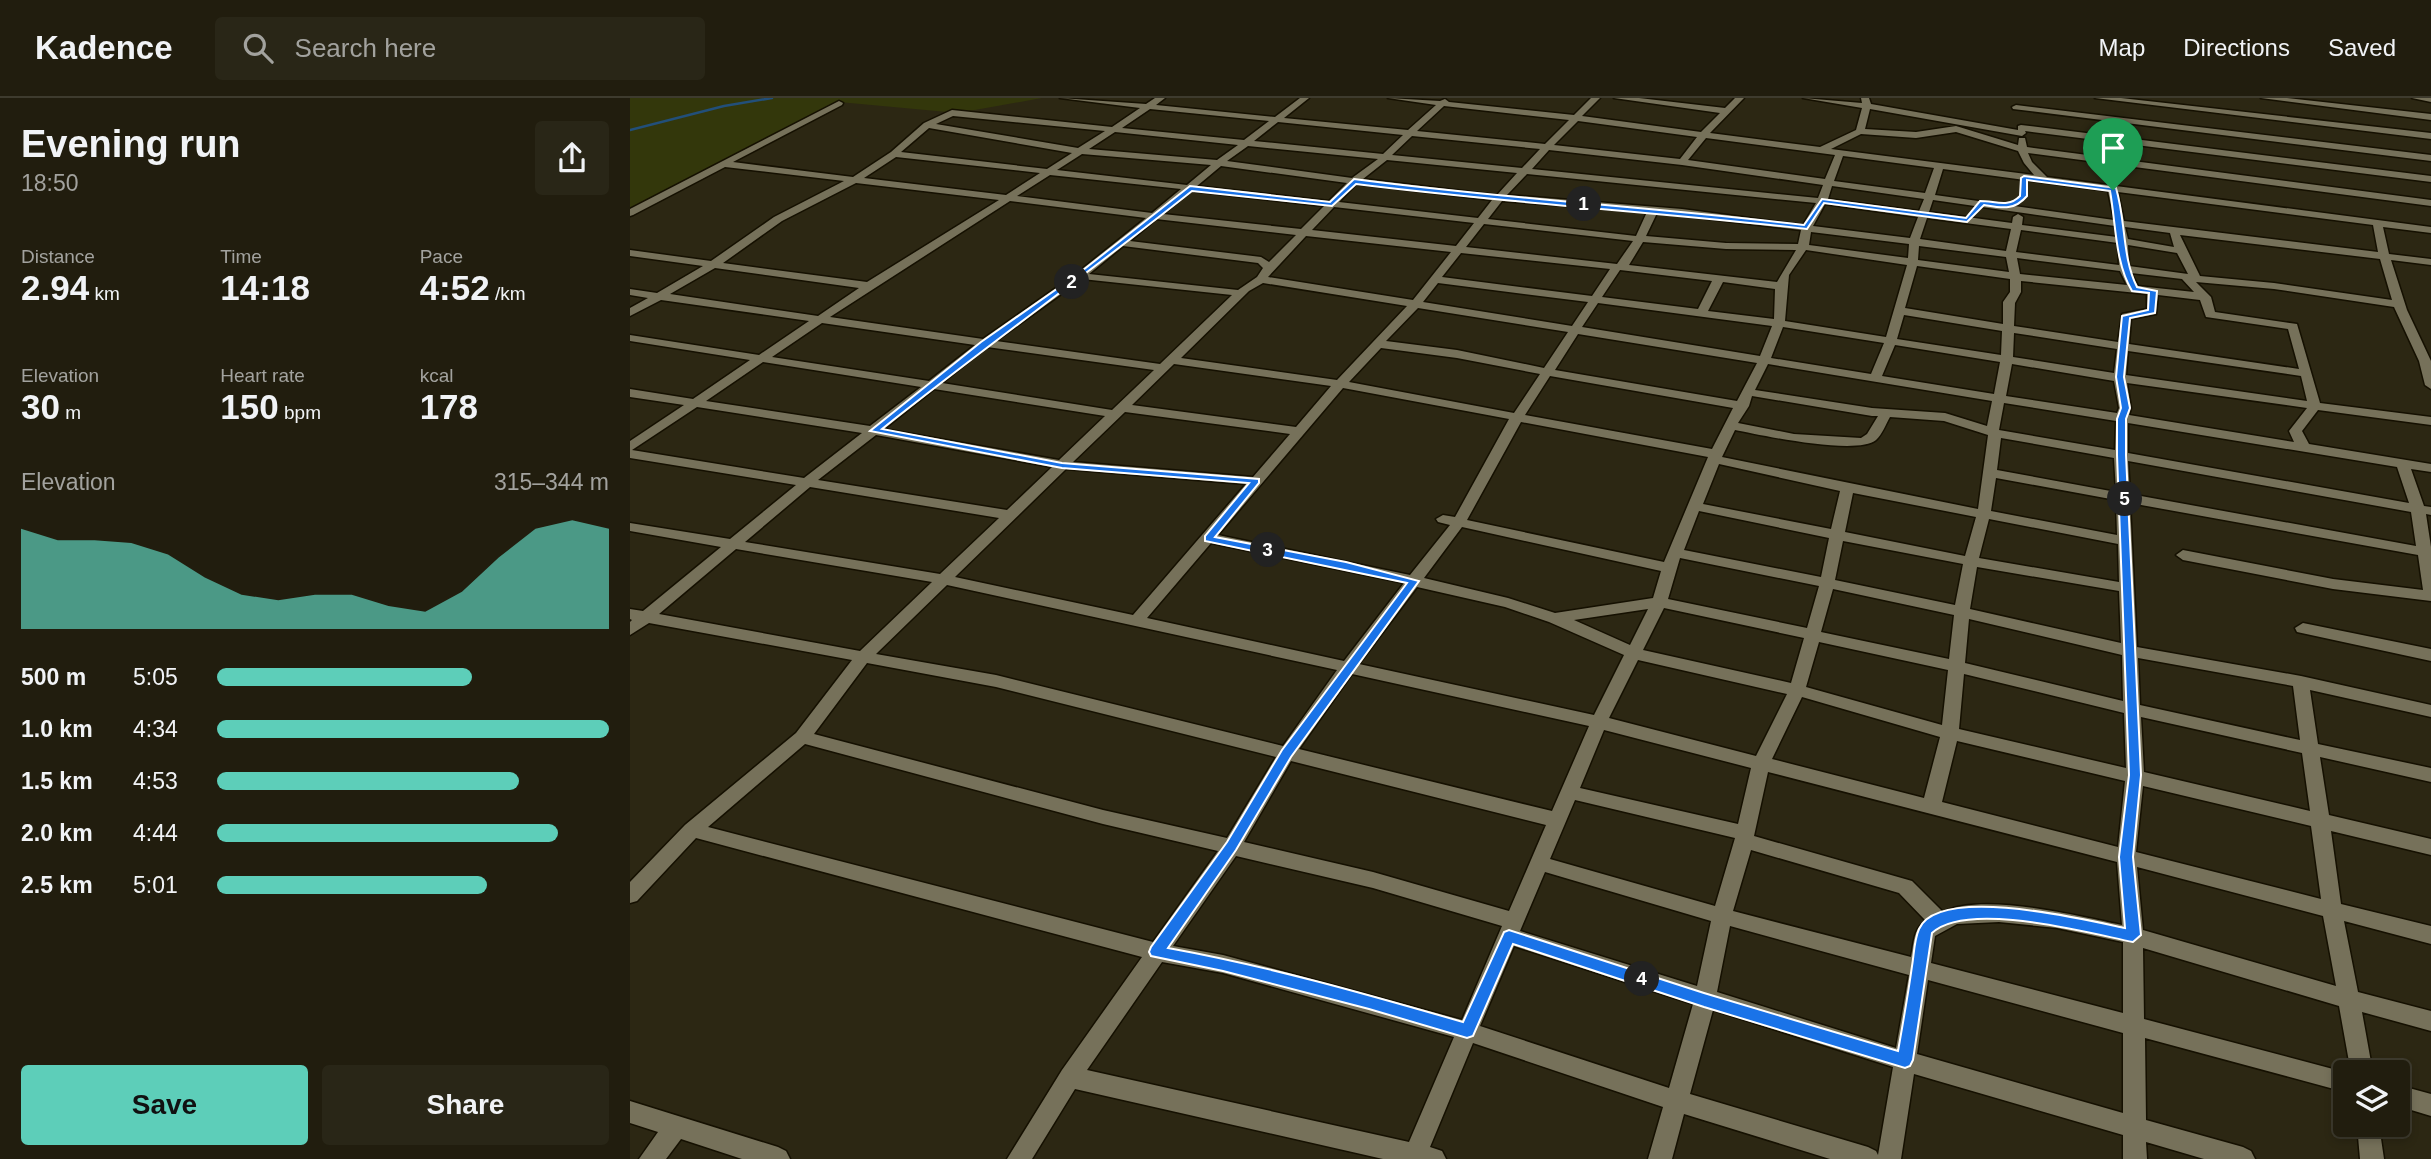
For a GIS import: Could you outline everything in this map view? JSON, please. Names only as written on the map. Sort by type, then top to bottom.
[{"type":"street","points":[[1064,98],[1682,162],[1983,203],[2020,195],[2046,181]]},
{"type":"street","points":[[630,447],[869,286],[1161,98]]},
{"type":"street","points":[[630,629],[637,615],[984,344],[1080,276],[1219,163],[1305,98]]},
{"type":"street","points":[[1392,98],[1704,134],[1939,167],[2020,195],[2119,221],[2174,231],[2431,262]]},
{"type":"street","points":[[630,895],[692,830],[802,737],[863,657],[943,579],[1240,293],[1265,273],[1354,181],[1440,104],[1451,98]]},
{"type":"street","points":[[1137,620],[1340,384],[1417,302],[1499,198],[1596,98]]},
{"type":"street","points":[[1618,98],[1727,111]]},
{"type":"street","points":[[1682,162],[1704,134],[1740,101],[1740,98]]},
{"type":"street","points":[[1807,98],[1866,102],[2021,131],[2431,179]]},
{"type":"street","points":[[2099,98],[2157,101],[2431,136]]},
{"type":"street","points":[[2265,98],[2431,117]]},
{"type":"street","points":[[2416,98],[2431,100]]},
{"type":"street","points":[[2303,101],[2309,122]]},
{"type":"street","points":[[1860,131],[1866,102]]},
{"type":"street","points":[[2431,158],[2017,102],[2021,149],[2026,162],[2046,181],[2431,230]]},
{"type":"street","points":[[630,213],[839,103]]},
{"type":"street","points":[[630,313],[714,264],[778,219],[858,178],[894,154],[927,125],[952,113],[1822,201],[2180,251]]},
{"type":"street","points":[[1864,119],[1893,133]]},
{"type":"street","points":[[927,125],[1078,151],[1219,163],[1499,198],[1653,210],[1807,227],[2399,304]]},
{"type":"street","points":[[1821,150],[1860,131],[1916,135],[1956,129],[2021,149],[2431,203]]},
{"type":"street","points":[[1070,1077],[1421,1157],[1467,1031],[1599,722],[1659,602],[1715,457],[1764,360],[1779,323],[1781,286],[1786,264],[1803,247],[1807,227],[1822,201],[1840,152]]},
{"type":"street","points":[[894,154],[1640,239],[1746,247],[1803,247],[2015,276],[2205,297]]},
{"type":"street","points":[[724,164],[858,178],[1156,216],[1781,286]]},
{"type":"street","points":[[1875,378],[1900,311],[1913,261],[1914,242],[1939,167]]},
{"type":"street","points":[[2113,190],[2123,241],[2124,269],[2134,289]]},
{"type":"street","points":[[1931,808],[1950,733],[1962,612],[1984,513],[2007,359],[2009,302],[2015,298],[2017,289],[2011,254],[2018,227],[2020,195]]},
{"type":"street","points":[[1967,220],[1983,203]]},
{"type":"street","points":[[1019,1159],[1070,1077],[1232,846],[1287,753],[1350,664],[1459,522],[1517,417],[1578,328],[1593,299],[1640,239],[1653,210]]},
{"type":"street","points":[[2377,222],[2399,304],[2428,362],[2431,385]]},
{"type":"street","points":[[2174,231],[2180,251],[2197,276],[2186,278]]},
{"type":"street","points":[[1122,243],[1261,260],[1265,273]]},
{"type":"street","points":[[1746,247],[1769,257]]},
{"type":"street","points":[[630,253],[869,286]]},
{"type":"street","points":[[1265,273],[1417,302],[2431,468]]},
{"type":"street","points":[[1080,276],[1240,293]]},
{"type":"street","points":[[2186,278],[2205,297],[2210,315],[2293,326],[2315,406]]},
{"type":"street","points":[[1434,279],[1702,312],[2120,377],[2431,421]]},
{"type":"street","points":[[1702,312],[1719,279]]},
{"type":"street","points":[[2135,1159],[2133,935],[2126,857],[2135,775],[2125,497],[2121,455],[2125,408],[2120,377],[2126,316],[2152,312],[2153,291]]},
{"type":"street","points":[[630,292],[984,344],[1340,384],[1715,457],[1847,488],[2125,541]]},
{"type":"street","points":[[1900,311],[2007,326],[2230,364],[2304,373]]},
{"type":"street","points":[[630,338],[1119,411],[1301,432]]},
{"type":"street","points":[[1380,344],[1457,354],[1743,406]]},
{"type":"street","points":[[1747,392],[1886,414],[1945,417],[1994,432],[2425,510]]},
{"type":"street","points":[[630,393],[875,431],[1062,466],[1256,481]]},
{"type":"street","points":[[2303,446],[2295,431],[2315,406]]},
{"type":"street","points":[[1731,426],[1794,438],[1863,442],[1872,437],[1886,414]]},
{"type":"street","points":[[630,454],[1010,515]]},
{"type":"street","points":[[2183,555],[2321,582],[2431,596],[2425,510],[2403,464]]},
{"type":"street","points":[[1989,473],[2428,553]]},
{"type":"street","points":[[1660,1159],[1704,1000],[1722,916],[1745,837],[1761,763],[1797,690],[1826,584],[1847,488]]},
{"type":"street","points":[[1694,506],[1971,562],[2128,588]]},
{"type":"street","points":[[1444,519],[1673,561],[1826,584],[1962,612],[2130,652],[2301,682],[2431,711]]},
{"type":"street","points":[[630,527],[943,579],[1599,722],[2431,935]]},
{"type":"street","points":[[1208,538],[1346,565],[1508,603],[1555,618],[1634,653],[1797,690],[1950,733],[2135,775],[2229,801],[2431,847]]},
{"type":"street","points":[[1555,618],[1659,602],[1956,666],[2132,709],[2431,775]]},
{"type":"street","points":[[637,615],[996,681],[1557,820]]},
{"type":"street","points":[[2303,628],[2431,655]]},
{"type":"street","points":[[2301,682],[2332,908],[2360,1060]]},
{"type":"street","points":[[802,737],[1103,817],[1373,880],[1512,928],[1704,1000],[2243,1159]]},
{"type":"street","points":[[1569,792],[1745,837],[1905,887],[1937,919]]},
{"type":"street","points":[[692,830],[1157,952],[1236,968],[1467,1031],[1676,1101],[1868,1159]]},
{"type":"street","points":[[1539,863],[1722,916],[2333,1079]]},
{"type":"street","points":[[1889,1159],[1926,930],[1937,919],[1976,913],[2001,913],[2034,916],[2133,935],[2431,1021]]},
{"type":"street","points":[[2410,1099],[2431,1105]]},
{"type":"street","points":[[630,1112],[778,1159]]},
{"type":"street","points":[[651,1159],[676,1127]]},
{"type":"street","points":[[2369,1137],[2371,1159]]},
{"type":"green space","points":[[630,98],[1042,98],[958,113],[839,102],[630,209]]},
{"type":"waterway","points":[[630,130],[724,106],[772,98]]},
{"type":"route","points":[[2024,178],[2113,190],[2123,241],[2124,269],[2134,289],[2153,291],[2152,312],[2126,316],[2120,377],[2125,408],[2121,455],[2125,497],[2135,775],[2126,857],[2133,935],[2034,916],[2001,913],[1976,913],[1937,919],[1926,930],[1905,1060],[1704,1000],[1509,936],[1467,1031],[1223,964],[1157,952],[1232,846],[1287,753],[1350,664],[1414,581],[1208,538],[1256,481],[1062,466],[875,431],[984,344],[1080,276],[1190,188],[1332,204],[1354,181],[1453,194],[1682,212],[1807,227],[1822,201],[1967,220],[1983,203],[2009,206],[2019,201],[2024,196],[2024,178]]}]
